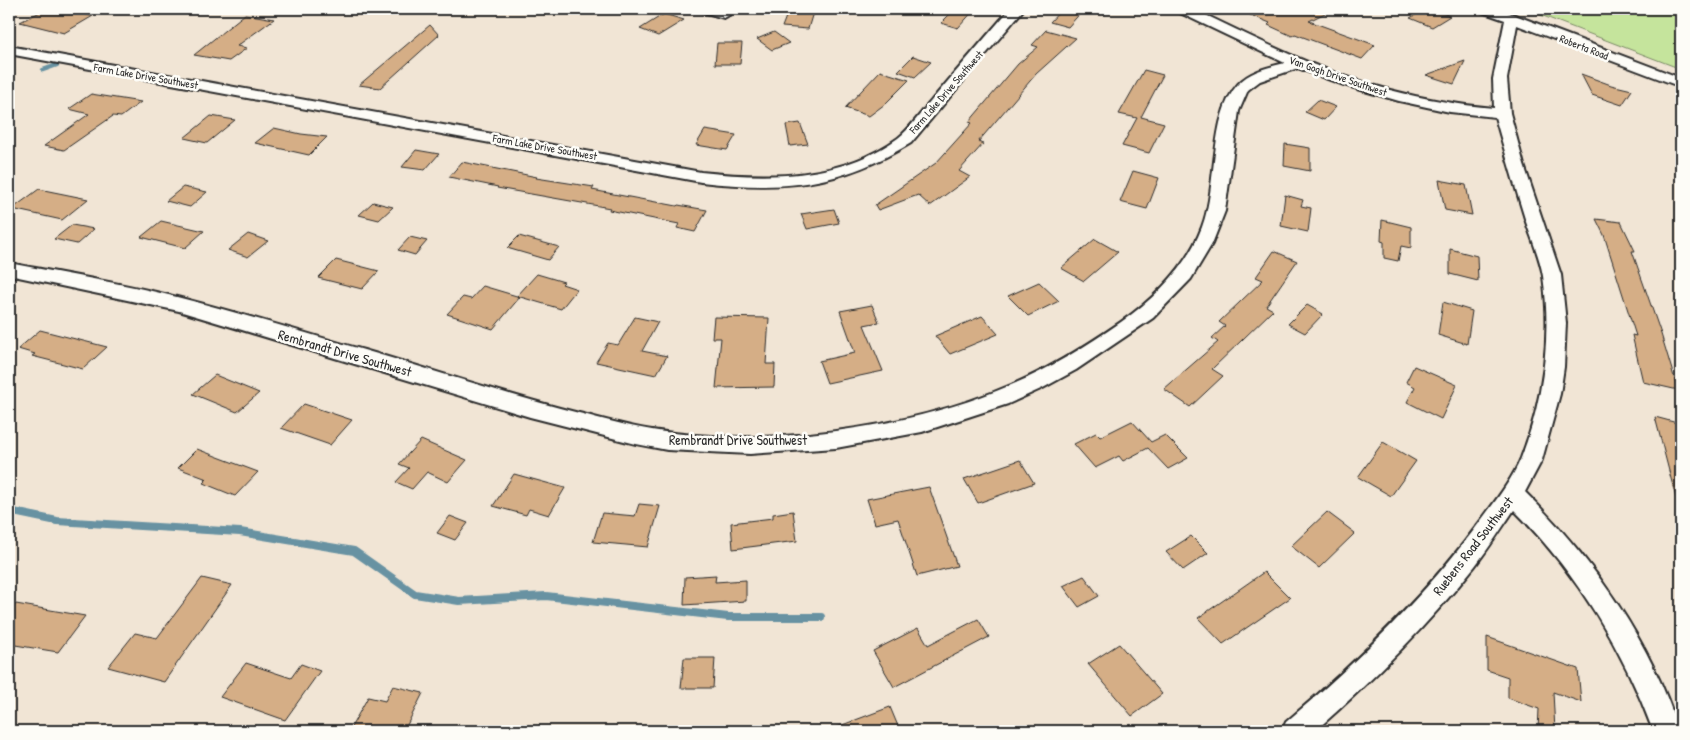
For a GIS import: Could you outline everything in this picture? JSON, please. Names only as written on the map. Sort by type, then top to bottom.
[{"type":"street","points":[[708,9],[724,14]]},
{"type":"street","name":"Farm Lake Drive Southwest","points":[[9,50],[701,177],[745,182],[798,181],[824,177],[848,170],[888,151],[905,140],[1017,9]]},
{"type":"street","name":"Van Gogh Drive Southwest","points":[[1183,9],[1298,64],[1379,92],[1412,101],[1457,109],[1502,113]]},
{"type":"street","name":"Roberta Road","points":[[1487,9],[1681,83]]},
{"type":"street","name":"Ruebens Road Southwest","points":[[1295,731],[1353,681],[1428,603],[1467,558],[1513,494],[1531,460],[1550,394],[1554,367],[1556,323],[1552,275],[1516,165],[1502,113],[1500,79],[1512,18]]},
{"type":"street","name":"Rembrandt Drive Southwest","points":[[9,269],[178,304],[538,412],[628,434],[665,440],[731,443],[790,443],[870,434],[917,425],[999,399],[1039,382],[1085,356],[1137,321],[1168,295],[1185,276],[1212,225],[1216,211],[1231,111],[1240,89],[1264,73],[1298,64]]},
{"type":"street","points":[[1513,494],[1530,509],[1582,573],[1621,634],[1640,669],[1666,731]]},
{"type":"green space","points":[[1525,9],[1681,9],[1681,69]]},
{"type":"building","points":[[46,9],[93,16],[64,33],[20,22]]},
{"type":"building","points":[[789,9],[814,9],[808,29],[782,27]]},
{"type":"building","points":[[955,9],[975,9],[958,28],[941,23]]},
{"type":"building","points":[[1062,9],[1084,9],[1068,27],[1050,22]]},
{"type":"building","points":[[1236,9],[1333,9],[1309,21],[1375,45],[1362,59],[1295,34],[1292,36],[1268,25],[1270,23]]},
{"type":"building","points":[[1425,9],[1433,9],[1450,16],[1432,27],[1410,18]]},
{"type":"building","points":[[245,14],[274,19],[237,46],[247,48],[229,61],[194,55]]},
{"type":"building","points":[[664,14],[684,20],[658,36],[640,29]]},
{"type":"building","points":[[430,25],[439,35],[380,88],[359,85]]},
{"type":"building","points":[[1046,30],[1076,38],[1036,74],[978,142],[983,144],[959,171],[970,177],[930,206],[918,195],[878,210],[875,205],[936,163],[972,123],[969,122],[1018,64],[1038,47],[1032,45]]},
{"type":"building","points":[[774,32],[789,43],[772,50],[757,39]]},
{"type":"building","points":[[717,43],[742,43],[740,64],[715,64]]},
{"type":"building","points":[[913,56],[931,62],[915,77],[898,71]]},
{"type":"building","points":[[1465,61],[1454,84],[1426,75]]},
{"type":"building","points":[[1144,70],[1163,75],[1141,117],[1164,123],[1149,153],[1122,146],[1137,118],[1119,114]]},
{"type":"building","points":[[880,71],[909,80],[885,104],[869,116],[845,108]]},
{"type":"building","points":[[1581,74],[1611,85],[1632,90],[1622,105],[1592,95]]},
{"type":"building","points":[[91,94],[141,102],[121,117],[113,116],[64,150],[44,146],[89,114],[69,109]]},
{"type":"building","points":[[1318,100],[1336,107],[1324,120],[1305,112]]},
{"type":"building","points":[[211,116],[235,120],[207,143],[184,138]]},
{"type":"building","points":[[800,123],[808,144],[790,146],[786,125]]},
{"type":"building","points":[[274,128],[327,137],[309,155],[255,143]]},
{"type":"building","points":[[705,130],[736,135],[727,150],[696,145]]},
{"type":"building","points":[[1285,144],[1310,148],[1310,171],[1284,166]]},
{"type":"building","points":[[416,150],[439,154],[425,170],[402,167]]},
{"type":"building","points":[[462,162],[536,178],[594,187],[592,190],[707,210],[695,232],[677,228],[679,224],[609,210],[610,208],[497,188],[449,177]]},
{"type":"building","points":[[1133,171],[1159,178],[1147,209],[1120,202]]},
{"type":"building","points":[[1439,180],[1466,185],[1472,215],[1445,210]]},
{"type":"building","points":[[183,187],[207,192],[190,207],[166,201]]},
{"type":"building","points":[[39,189],[88,199],[62,220],[12,209]]},
{"type":"building","points":[[1285,195],[1303,200],[1301,206],[1311,208],[1308,232],[1281,226]]},
{"type":"building","points":[[373,202],[393,207],[379,220],[359,215]]},
{"type":"building","points":[[834,209],[839,223],[807,229],[801,214]]},
{"type":"building","points":[[1596,219],[1621,222],[1635,251],[1632,251],[1678,390],[1643,382],[1632,335],[1636,336],[1604,235]]},
{"type":"building","points":[[1382,220],[1411,227],[1411,248],[1401,246],[1398,261],[1384,258],[1384,242],[1381,241]]},
{"type":"building","points":[[161,221],[204,231],[185,248],[141,237]]},
{"type":"building","points":[[72,225],[94,229],[77,244],[54,239]]},
{"type":"building","points":[[248,234],[268,241],[248,257],[228,250]]},
{"type":"building","points":[[519,236],[559,247],[548,260],[507,248]]},
{"type":"building","points":[[410,237],[427,241],[415,255],[398,250]]},
{"type":"building","points":[[1095,239],[1118,252],[1084,281],[1061,268]]},
{"type":"building","points":[[1450,249],[1477,256],[1478,281],[1450,274]]},
{"type":"building","points":[[1274,251],[1297,261],[1266,306],[1273,310],[1212,369],[1223,376],[1190,407],[1164,389],[1218,342],[1212,338],[1225,326],[1219,322],[1263,280],[1256,277]]},
{"type":"building","points":[[336,260],[379,271],[362,289],[318,278]]},
{"type":"building","points":[[537,274],[564,282],[562,284],[577,289],[561,309],[517,296]]},
{"type":"building","points":[[1039,282],[1059,301],[1028,316],[1008,296]]},
{"type":"building","points":[[483,286],[520,297],[493,329],[447,314],[463,297],[471,299]]},
{"type":"building","points":[[1443,302],[1472,311],[1467,344],[1438,335]]},
{"type":"building","points":[[872,305],[879,322],[864,325],[883,371],[827,383],[819,361],[855,353],[840,311]]},
{"type":"building","points":[[1307,305],[1323,314],[1305,333],[1288,324]]},
{"type":"building","points":[[982,316],[998,334],[950,354],[935,336]]},
{"type":"building","points":[[635,317],[658,322],[642,351],[667,356],[656,375],[596,362],[608,343],[618,345]]},
{"type":"building","points":[[714,317],[769,318],[766,364],[775,364],[774,387],[716,388],[721,338],[712,338]]},
{"type":"building","points":[[40,330],[107,347],[83,369],[32,356],[35,354],[18,349]]},
{"type":"building","points":[[1414,366],[1457,385],[1441,419],[1407,402],[1415,387],[1406,382]]},
{"type":"building","points":[[215,375],[259,393],[237,412],[193,394]]},
{"type":"building","points":[[304,404],[352,420],[330,445],[281,428]]},
{"type":"building","points":[[1655,417],[1681,424],[1681,498],[1676,498]]},
{"type":"building","points":[[1132,421],[1151,442],[1165,435],[1188,458],[1168,469],[1148,448],[1123,461],[1119,456],[1095,468],[1074,444],[1096,433],[1100,437]]},
{"type":"building","points":[[421,440],[467,460],[448,482],[427,472],[412,489],[396,482],[409,468],[399,464]]},
{"type":"building","points":[[1383,442],[1416,461],[1391,496],[1358,477]]},
{"type":"building","points":[[197,449],[258,472],[235,496],[203,483],[207,479],[178,468]]},
{"type":"building","points":[[1020,460],[1034,483],[978,503],[964,479]]},
{"type":"building","points":[[514,474],[565,488],[549,515],[529,509],[526,515],[493,506]]},
{"type":"building","points":[[929,487],[957,566],[917,576],[898,519],[875,524],[867,499]]},
{"type":"building","points":[[639,504],[660,506],[648,547],[593,542],[602,513],[635,516]]},
{"type":"building","points":[[793,511],[797,541],[733,549],[731,523],[773,518],[773,514]]},
{"type":"building","points":[[1327,512],[1355,533],[1319,568],[1291,546]]},
{"type":"building","points":[[450,516],[468,523],[455,540],[437,533]]},
{"type":"building","points":[[1191,536],[1208,553],[1183,570],[1166,552]]},
{"type":"building","points":[[1264,572],[1290,598],[1223,644],[1198,618]]},
{"type":"building","points":[[716,575],[715,582],[746,580],[746,601],[684,605],[685,577]]},
{"type":"building","points":[[1084,576],[1099,596],[1079,607],[1063,586]]},
{"type":"building","points":[[202,578],[232,585],[164,682],[108,667],[135,633],[157,638]]},
{"type":"building","points":[[16,604],[85,616],[58,652],[9,644],[9,613]]},
{"type":"building","points":[[978,619],[989,637],[894,687],[873,651],[918,628],[928,645]]},
{"type":"building","points":[[1487,637],[1578,669],[1581,702],[1553,692],[1555,731],[1538,731],[1539,709],[1508,698],[1508,677],[1487,670]]},
{"type":"building","points":[[1119,644],[1162,694],[1132,716],[1088,664]]},
{"type":"building","points":[[684,658],[715,658],[713,688],[681,688]]},
{"type":"building","points":[[246,663],[291,678],[301,664],[320,671],[285,720],[220,697]]},
{"type":"building","points":[[393,686],[423,693],[404,731],[349,731],[368,697],[385,701]]},
{"type":"building","points":[[890,707],[900,731],[829,731],[829,730]]},
{"type":"waterway","points":[[43,70],[57,65]]},
{"type":"waterway","points":[[9,511],[57,521],[240,532],[354,551],[415,594],[459,601],[546,596],[728,617],[821,617]]}]
